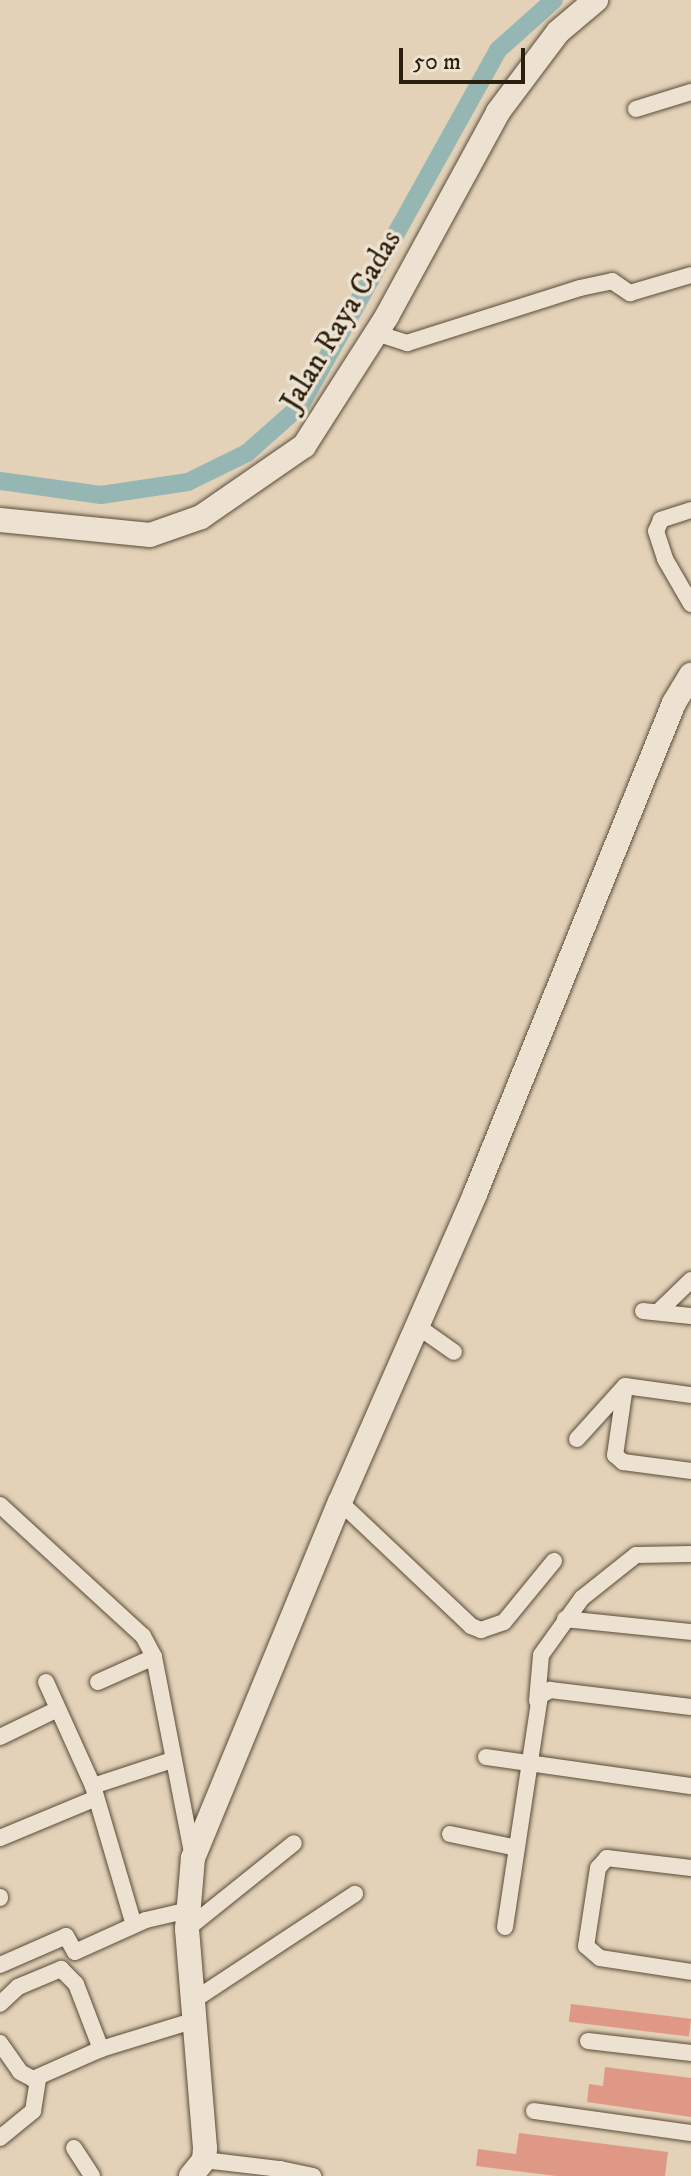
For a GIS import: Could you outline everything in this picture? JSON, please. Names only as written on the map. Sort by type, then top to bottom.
[{"type":"street","name":"Jalan Raya Cadas","points":[[0,520],[135,536],[164,532],[201,517],[304,446],[376,333],[525,71],[558,32],[596,0]]},
{"type":"street","points":[[636,109],[691,92]]},
{"type":"street","points":[[376,333],[407,343],[580,288],[612,281],[630,293],[691,273]]},
{"type":"street","points":[[691,510],[661,520],[656,531],[665,559],[691,604]]},
{"type":"street","points":[[193,1858],[674,703],[691,675]]},
{"type":"street","points":[[691,1280],[651,1311],[691,1316]]},
{"type":"street","points":[[417,1326],[454,1352]]},
{"type":"street","points":[[625,1386],[691,1395]]},
{"type":"street","points":[[577,1439],[625,1386]]},
{"type":"street","points":[[625,1386],[615,1455],[623,1462],[691,1471]]},
{"type":"street","points":[[340,1502],[471,1626],[481,1630],[504,1622],[554,1561]]},
{"type":"street","points":[[0,1505],[126,1617],[154,1657],[193,1858],[188,1920],[208,2163],[313,2176]]},
{"type":"street","points":[[505,1927],[529,1766],[541,1655],[565,1619],[593,1588],[636,1555],[691,1554]]},
{"type":"street","points":[[565,1619],[691,1632]]},
{"type":"street","points":[[98,1682],[154,1657]]},
{"type":"street","points":[[46,1682],[93,1793],[134,1925]]},
{"type":"street","points":[[537,1701],[550,1690],[691,1707]]},
{"type":"street","points":[[0,1737],[58,1709]]},
{"type":"street","points":[[486,1757],[529,1766],[691,1786]]},
{"type":"street","points":[[0,1837],[172,1760]]},
{"type":"street","points":[[450,1834],[517,1848]]},
{"type":"street","points":[[2,1959],[66,1936],[75,1952],[134,1925],[188,1920],[294,1843]]},
{"type":"street","points":[[691,1868],[607,1858],[598,1868],[586,1946],[600,1958],[691,1972]]},
{"type":"street","points":[[0,2043],[20,2072],[38,2078],[195,2010],[355,1894]]},
{"type":"street","points":[[0,2004],[18,1987],[61,1969],[76,1984],[101,2049]]},
{"type":"street","points":[[588,2041],[691,2053]]},
{"type":"street","points":[[0,2138],[33,2111],[38,2078]]},
{"type":"street","points":[[534,2111],[691,2133]]},
{"type":"street","points":[[74,2148],[92,2176]]},
{"type":"building","points":[[571,2004],[691,2019],[689,2037],[569,2022]]},
{"type":"building","points":[[605,2067],[691,2078],[691,2117],[587,2102],[589,2084],[603,2086]]},
{"type":"building","points":[[519,2133],[668,2152],[665,2176],[556,2176],[476,2166],[478,2149],[516,2154]]},
{"type":"waterway","points":[[0,481],[101,495],[188,482],[247,453],[300,406],[498,50],[554,0]]}]
